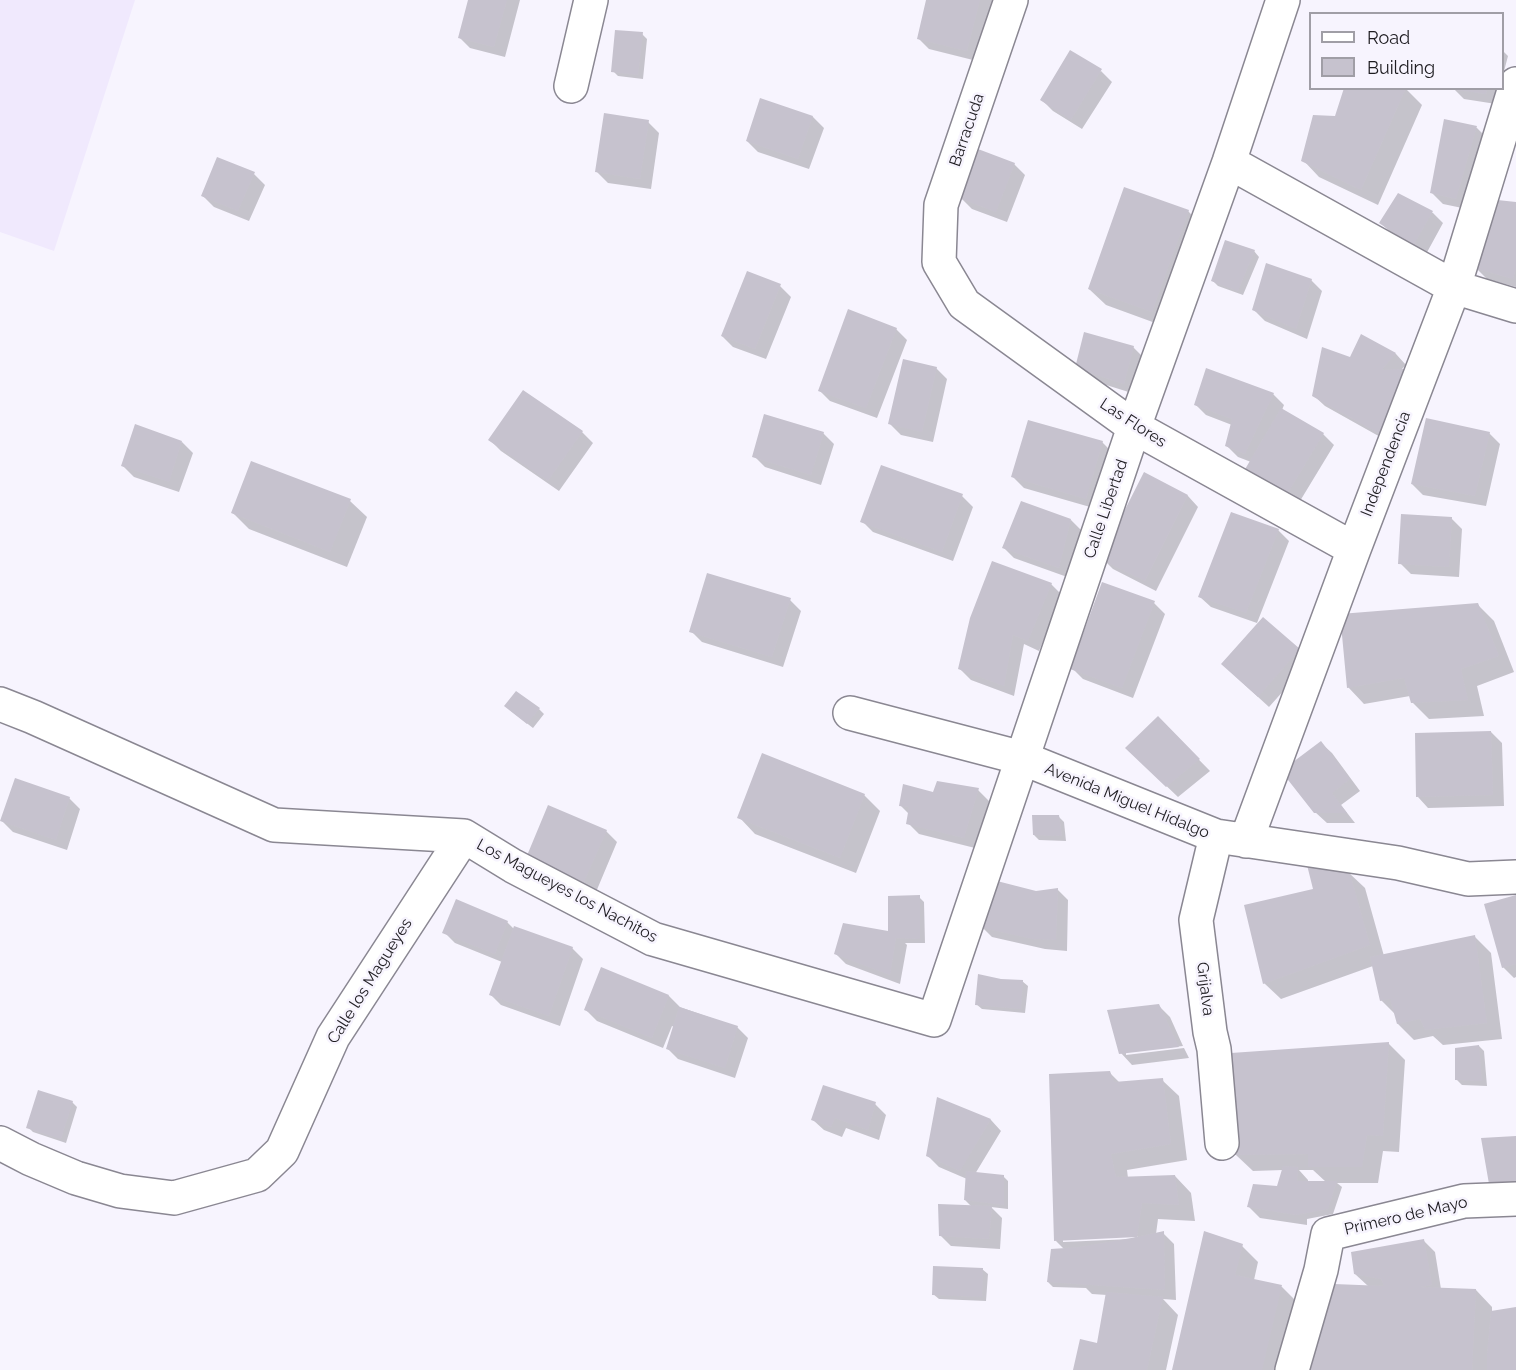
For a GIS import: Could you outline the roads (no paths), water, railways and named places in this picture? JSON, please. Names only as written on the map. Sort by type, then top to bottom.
[{"type":"street","points":[[571,86],[591,0]]},
{"type":"street","name":"Barracuda","points":[[939,262],[941,205],[1011,0]]},
{"type":"street","name":"Calle Libertad","points":[[934,1020],[1134,426],[1229,162],[1283,0]]},
{"type":"street","name":"Independencia","points":[[1231,839],[1354,549],[1454,287],[1516,84]]},
{"type":"street","points":[[1229,162],[1454,287],[1516,306]]},
{"type":"street","name":"Las Flores","points":[[939,262],[964,304],[1134,426],[1354,549]]},
{"type":"street","name":"Los Magueyes los Nachitos","points":[[0,704],[274,825],[464,836],[513,866],[653,939],[934,1020]]},
{"type":"street","name":"Avenida Miguel Hidalgo","points":[[850,713],[1022,758],[1231,839],[1398,863],[1468,879],[1516,876]]},
{"type":"street","name":"Calle los Magueyes","points":[[0,1143],[76,1178],[120,1191],[174,1198],[257,1175],[282,1151],[333,1037],[464,836]]},
{"type":"street","name":"Grijalva","points":[[1222,1143],[1214,1049],[1196,920],[1231,839]]},
{"type":"street","name":"Primero de Mayo","points":[[1292,1370],[1321,1270],[1328,1234],[1464,1201],[1516,1199]]}]
